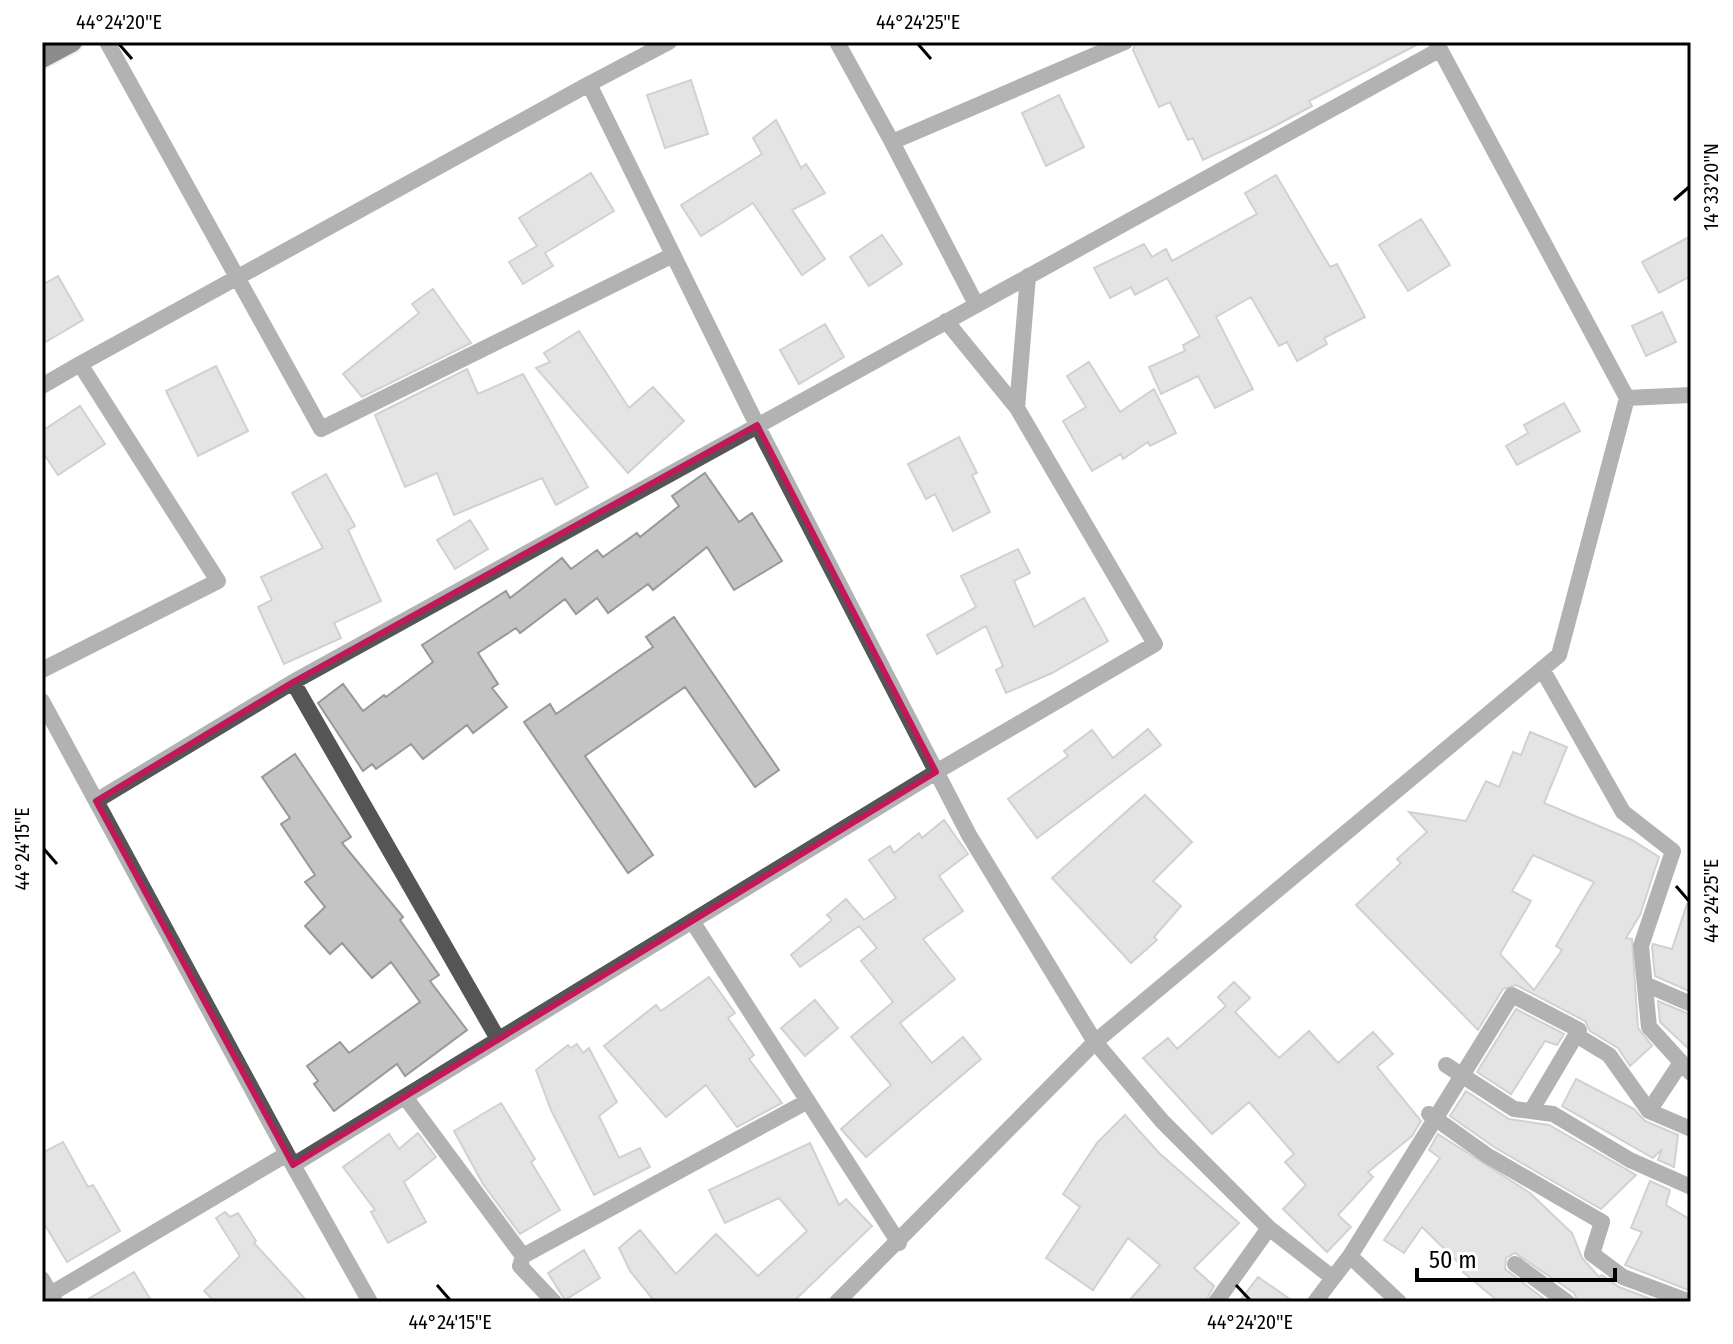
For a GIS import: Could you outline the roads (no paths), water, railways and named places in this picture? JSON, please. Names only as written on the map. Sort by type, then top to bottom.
[{"type":"main road","points":[[42,58],[72,42]]},
{"type":"street","points":[[107,42],[321,429],[673,255]]},
{"type":"street","points":[[42,386],[669,42]]},
{"type":"street","points":[[837,42],[976,304]]},
{"type":"street","points":[[892,142],[1125,42]]},
{"type":"street","points":[[96,801],[293,682],[1437,46],[1627,398],[1559,655],[1095,1042],[899,1243],[837,1302]]},
{"type":"street","points":[[589,84],[757,425],[969,835],[1095,1042],[1162,1121],[1269,1228],[1333,1278]]},
{"type":"street","points":[[1017,408],[1028,276]]},
{"type":"street","points":[[47,1293],[405,1097],[936,772],[1155,644],[1017,408],[946,321]]},
{"type":"street","points":[[42,670],[218,581],[80,364]]},
{"type":"street","points":[[1627,398],[1691,395]]},
{"type":"street","points":[[1542,669],[1623,812],[1673,851],[1641,946],[1649,1027],[1685,1068],[1649,1111]]},
{"type":"street","points":[[293,682],[498,1039]]},
{"type":"street","points":[[42,701],[370,1302]]},
{"type":"street","points":[[692,921],[899,1243]]},
{"type":"street","points":[[1645,984],[1691,1004]]},
{"type":"street","points":[[1315,1302],[1350,1256],[1432,1116],[1512,995],[1579,1030],[1531,1111]]},
{"type":"street","points":[[1576,1035],[1609,1055],[1649,1111],[1691,1129]]},
{"type":"street","points":[[1446,1065],[1514,1109],[1553,1114],[1630,1160],[1691,1187]]},
{"type":"street","points":[[405,1097],[523,1256]]},
{"type":"street","points":[[554,1302],[520,1266],[523,1256],[808,1101]]},
{"type":"street","points":[[1432,1116],[1488,1156],[1602,1222],[1592,1254],[1623,1277],[1690,1302]]},
{"type":"street","points":[[1216,1302],[1269,1228]]},
{"type":"street","points":[[1350,1256],[1399,1302]]},
{"type":"street","points":[[1515,1264],[1567,1302]]}]
